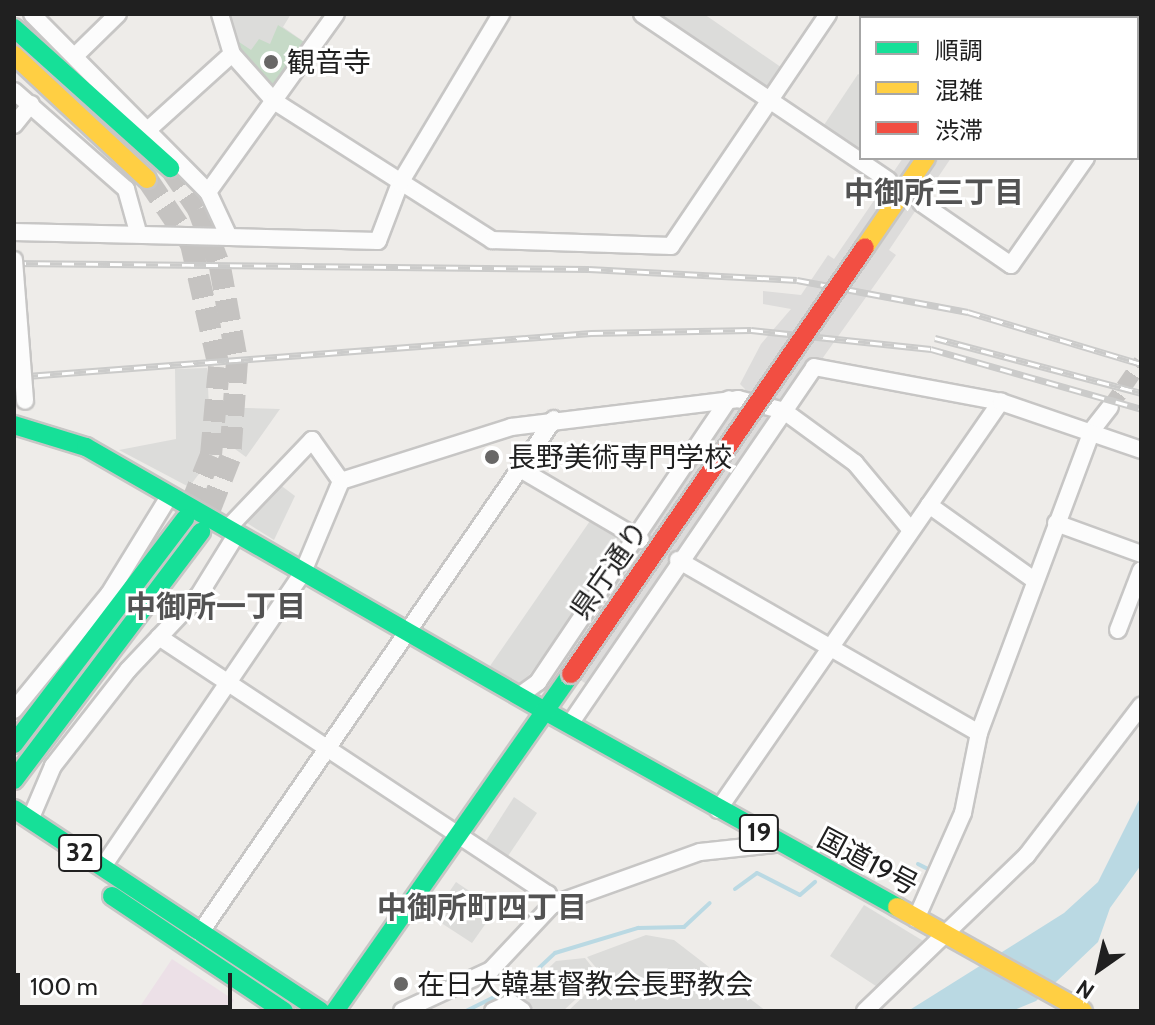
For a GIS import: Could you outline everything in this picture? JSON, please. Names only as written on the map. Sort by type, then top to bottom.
[{"type":"main road","points":[[14,28],[170,168]]},
{"type":"main road","points":[[14,55],[147,179]]},
{"type":"main road","name":"県庁通り","points":[[335,1011],[460,835],[925,160]]},
{"type":"main road","name":"国道19号","points":[[14,425],[86,447],[777,844],[1083,1011]]},
{"type":"main road","points":[[14,744],[185,519]]},
{"type":"main road","points":[[14,780],[201,532]]},
{"type":"main road","name":"32","points":[[14,809],[22,824],[284,1011]]},
{"type":"main road","name":"32","points":[[22,824],[102,868],[320,1011]]},
{"type":"street","points":[[32,14],[150,128],[208,192],[229,237]]},
{"type":"street","points":[[75,56],[118,14]]},
{"type":"street","points":[[220,14],[232,54],[274,101],[492,240],[671,246],[828,14]]},
{"type":"street","points":[[208,192],[336,14]]},
{"type":"street","points":[[14,232],[138,232],[378,241],[400,183],[501,14]]},
{"type":"street","points":[[642,14],[888,180]]},
{"type":"street","points":[[150,128],[232,54]]},
{"type":"street","points":[[14,91],[126,189],[138,232]]},
{"type":"street","points":[[14,125],[31,104]]},
{"type":"street","points":[[921,203],[1011,265],[1085,160]]},
{"type":"street","points":[[14,260],[25,401]]},
{"type":"street","points":[[570,724],[814,367],[1001,402],[1092,430],[1141,450]]},
{"type":"street","points":[[519,696],[538,682],[638,539],[729,399]]},
{"type":"street","points":[[341,481],[554,419],[729,399],[784,411],[855,463],[910,529]]},
{"type":"street","points":[[718,810],[1001,402]]},
{"type":"street","points":[[916,919],[963,813],[979,733],[1034,580],[1092,430],[1110,407]]},
{"type":"street","points":[[200,933],[554,419]]},
{"type":"street","points":[[22,824],[53,766],[159,637],[199,595],[232,532],[312,440],[341,481]]},
{"type":"street","points":[[520,469],[638,539]]},
{"type":"street","points":[[102,868],[303,572],[341,481]]},
{"type":"street","points":[[14,710],[109,594],[170,495]]},
{"type":"street","points":[[929,505],[1034,580]]},
{"type":"street","points":[[1056,523],[1141,554]]},
{"type":"street","points":[[680,561],[979,733]]},
{"type":"street","points":[[1118,630],[1141,570]]},
{"type":"street","points":[[159,637],[548,894],[552,905]]},
{"type":"street","points":[[865,1011],[1027,855],[1141,706]]},
{"type":"street","points":[[402,1011],[491,970],[552,905],[700,852],[777,844]]},
{"type":"street","points":[[493,1011],[511,1003],[523,1011]]},
{"type":"shaded area","name":"観音寺","points":[[225,14],[291,14],[283,27],[310,46],[273,92],[236,51]]},
{"type":"shaded area","points":[[658,14],[704,14],[788,72],[770,91]]},
{"type":"shaded area","points":[[858,74],[859,75],[859,155],[822,128]]},
{"type":"shaded area","points":[[207,368],[209,407],[280,409],[246,457],[224,441],[189,487],[119,450],[176,439],[175,369]]},
{"type":"shaded area","points":[[271,478],[295,496],[274,540],[247,523]]},
{"type":"shaded area","points":[[592,518],[629,539],[522,685],[490,666]]},
{"type":"shaded area","points":[[514,797],[537,813],[506,859],[484,844]]},
{"type":"shaded area","points":[[456,882],[496,909],[472,943],[432,917]]},
{"type":"shaded area","points":[[864,905],[925,942],[879,988],[830,956]]},
{"type":"shaded area","points":[[646,935],[674,940],[766,1011],[568,1011],[604,977],[587,957]]},
{"type":"shaded area","points":[[585,958],[600,977],[563,1011],[536,1011],[517,998],[556,961]]},
{"type":"shaded area","points":[[172,959],[234,1000],[227,1011],[137,1011]]},
{"type":"green space","name":"観音寺","points":[[278,25],[310,46],[273,92],[236,51],[236,40],[251,50],[259,39],[270,44]]},
{"type":"water","points":[[1141,796],[1141,865],[1110,908],[1098,942],[1036,1001],[1012,1011],[908,1011],[1064,913],[1098,882]]},
{"type":"pier","points":[[902,160],[950,160],[889,250],[896,255],[822,359],[814,359],[591,687],[556,664],[745,389],[740,384],[761,344],[791,309],[763,304],[763,291],[801,295],[828,255],[834,259]]},
{"type":"waterway","points":[[918,864],[930,870]]},
{"type":"waterway","points":[[735,889],[757,873],[800,895],[815,882]]},
{"type":"waterway","points":[[466,1011],[523,983],[555,953],[638,928],[684,927],[710,903]]},
{"type":"waterway","points":[[1141,948],[1141,964]]},
{"type":"tunnel","points":[[170,168],[198,209],[220,267],[237,361],[230,458],[201,532]]},
{"type":"tunnel","points":[[147,179],[191,244],[219,367],[211,455],[185,519]]},
{"type":"tunnel","points":[[1110,407],[1141,362]]},
{"type":"railway","points":[[14,263],[589,269],[797,280],[968,312],[1141,364]]},
{"type":"railway","points":[[14,377],[591,333],[751,330],[931,349],[1141,409]]},
{"type":"railway","points":[[935,338],[1141,393]]},
{"type":"traffic: fast","points":[[14,28],[170,168]]},
{"type":"traffic: fast","points":[[14,425],[86,447],[545,711]]},
{"type":"traffic: fast","points":[[14,744],[185,519]]},
{"type":"traffic: fast","points":[[14,780],[201,532]]},
{"type":"traffic: fast","points":[[335,1011],[571,674]]},
{"type":"traffic: fast","points":[[545,711],[897,907]]},
{"type":"traffic: fast","points":[[14,809],[320,1011]]},
{"type":"traffic: fast","points":[[112,896],[284,1011]]},
{"type":"traffic: slow","points":[[14,55],[147,179]]},
{"type":"traffic: slow","points":[[865,247],[925,160]]},
{"type":"traffic: slow","points":[[897,907],[1083,1011]]},
{"type":"traffic: jam","points":[[571,674],[865,247]]},
{"type":"place","name":"観音寺","points":[[271,62]]},
{"type":"place","name":"長野美術専門学校","points":[[492,457]]},
{"type":"place","name":"在日大韓基督教会長野教会","points":[[401,984]]},
{"type":"district","name":"中御所三丁目","points":[[934,193]]},
{"type":"district","name":"中御所一丁目","points":[[216,607]]},
{"type":"district","name":"中御所町四丁目","points":[[482,908]]}]
